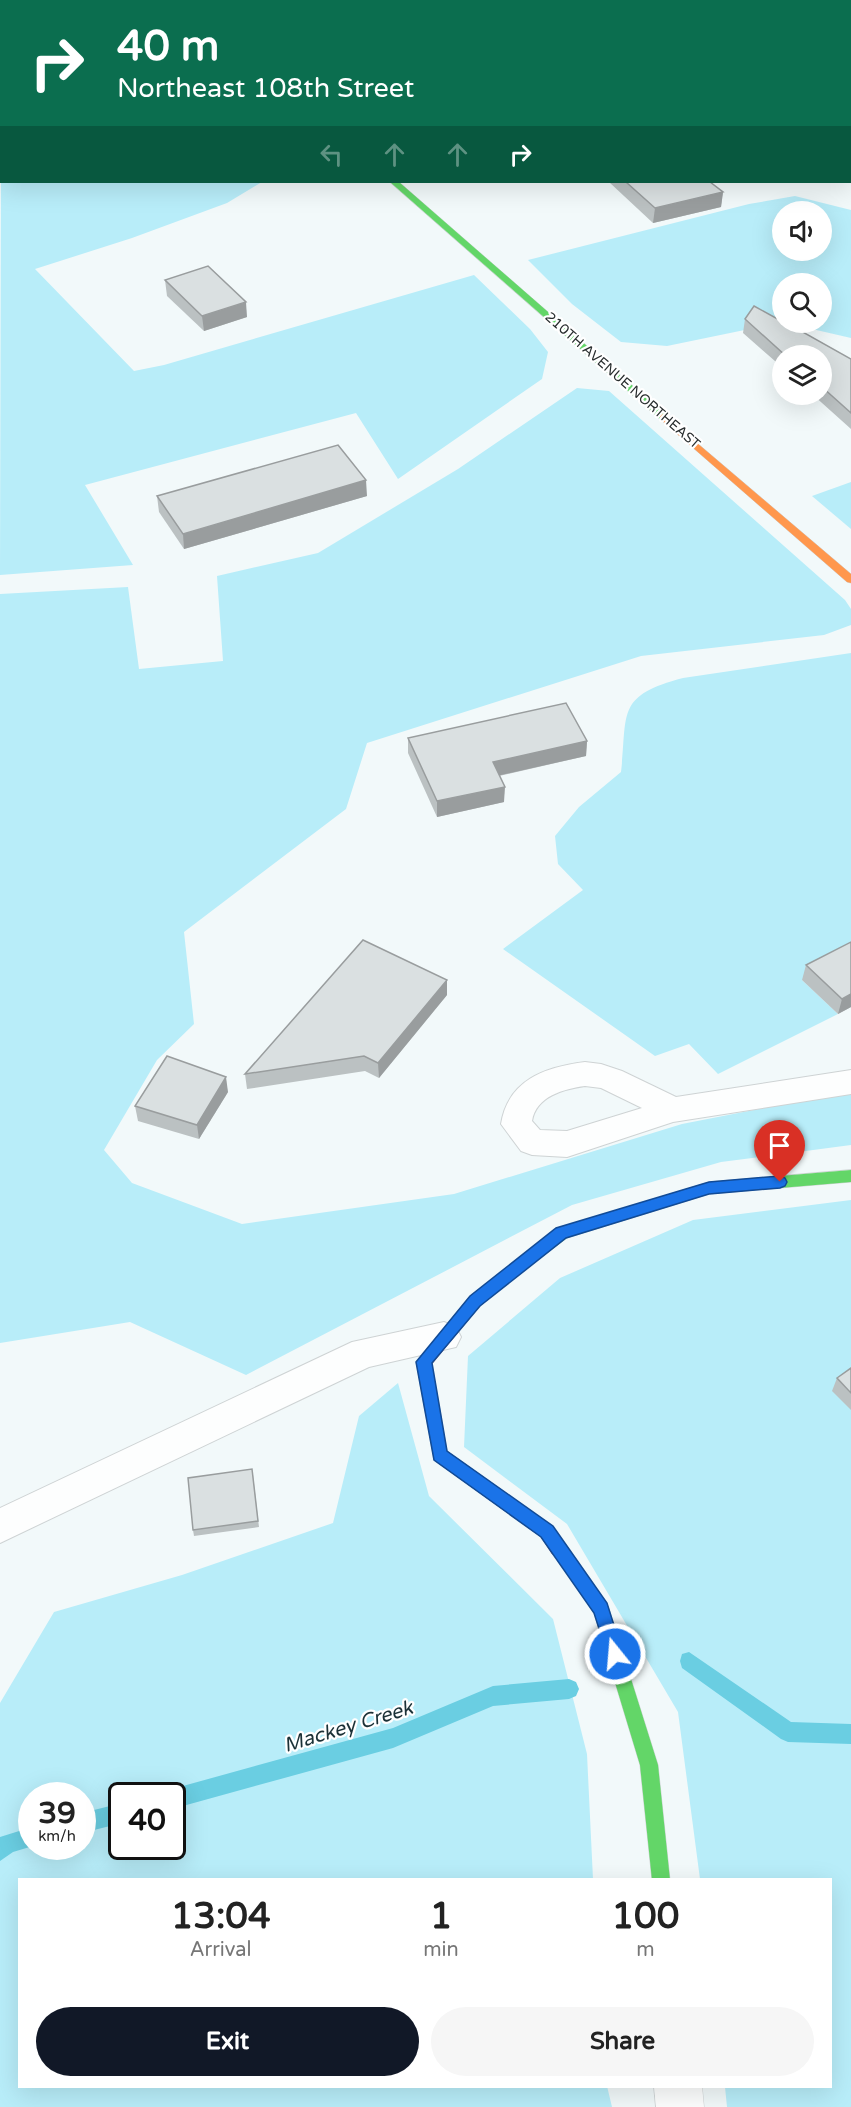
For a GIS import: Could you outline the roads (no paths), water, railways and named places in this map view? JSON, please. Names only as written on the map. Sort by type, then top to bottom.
[{"type":"street","name":"210TH AVENUE NORTHEAST","points":[[395,183],[851,580]]},
{"type":"street","points":[[661,1878],[649,1764],[601,1609],[547,1532],[440,1455],[424,1362],[475,1301],[562,1233],[709,1188],[851,1176]]},
{"type":"street","points":[[678,2088],[680,2107]]},
{"type":"lane","points":[[673,1110],[851,1082]]},
{"type":"lane","points":[[0,1526],[364,1353],[444,1337]]},
{"type":"waterway","name":"Mackey Creek","points":[[689,1661],[788,1732],[851,1734]]},
{"type":"waterway","name":"Mackey Creek","points":[[186,1795],[393,1738],[493,1696],[569,1689]]},
{"type":"waterway","name":"Mackey Creek","points":[[96,1820],[108,1816]]},
{"type":"waterway","name":"Mackey Creek","points":[[0,1851],[7,1844],[18,1841]]}]
